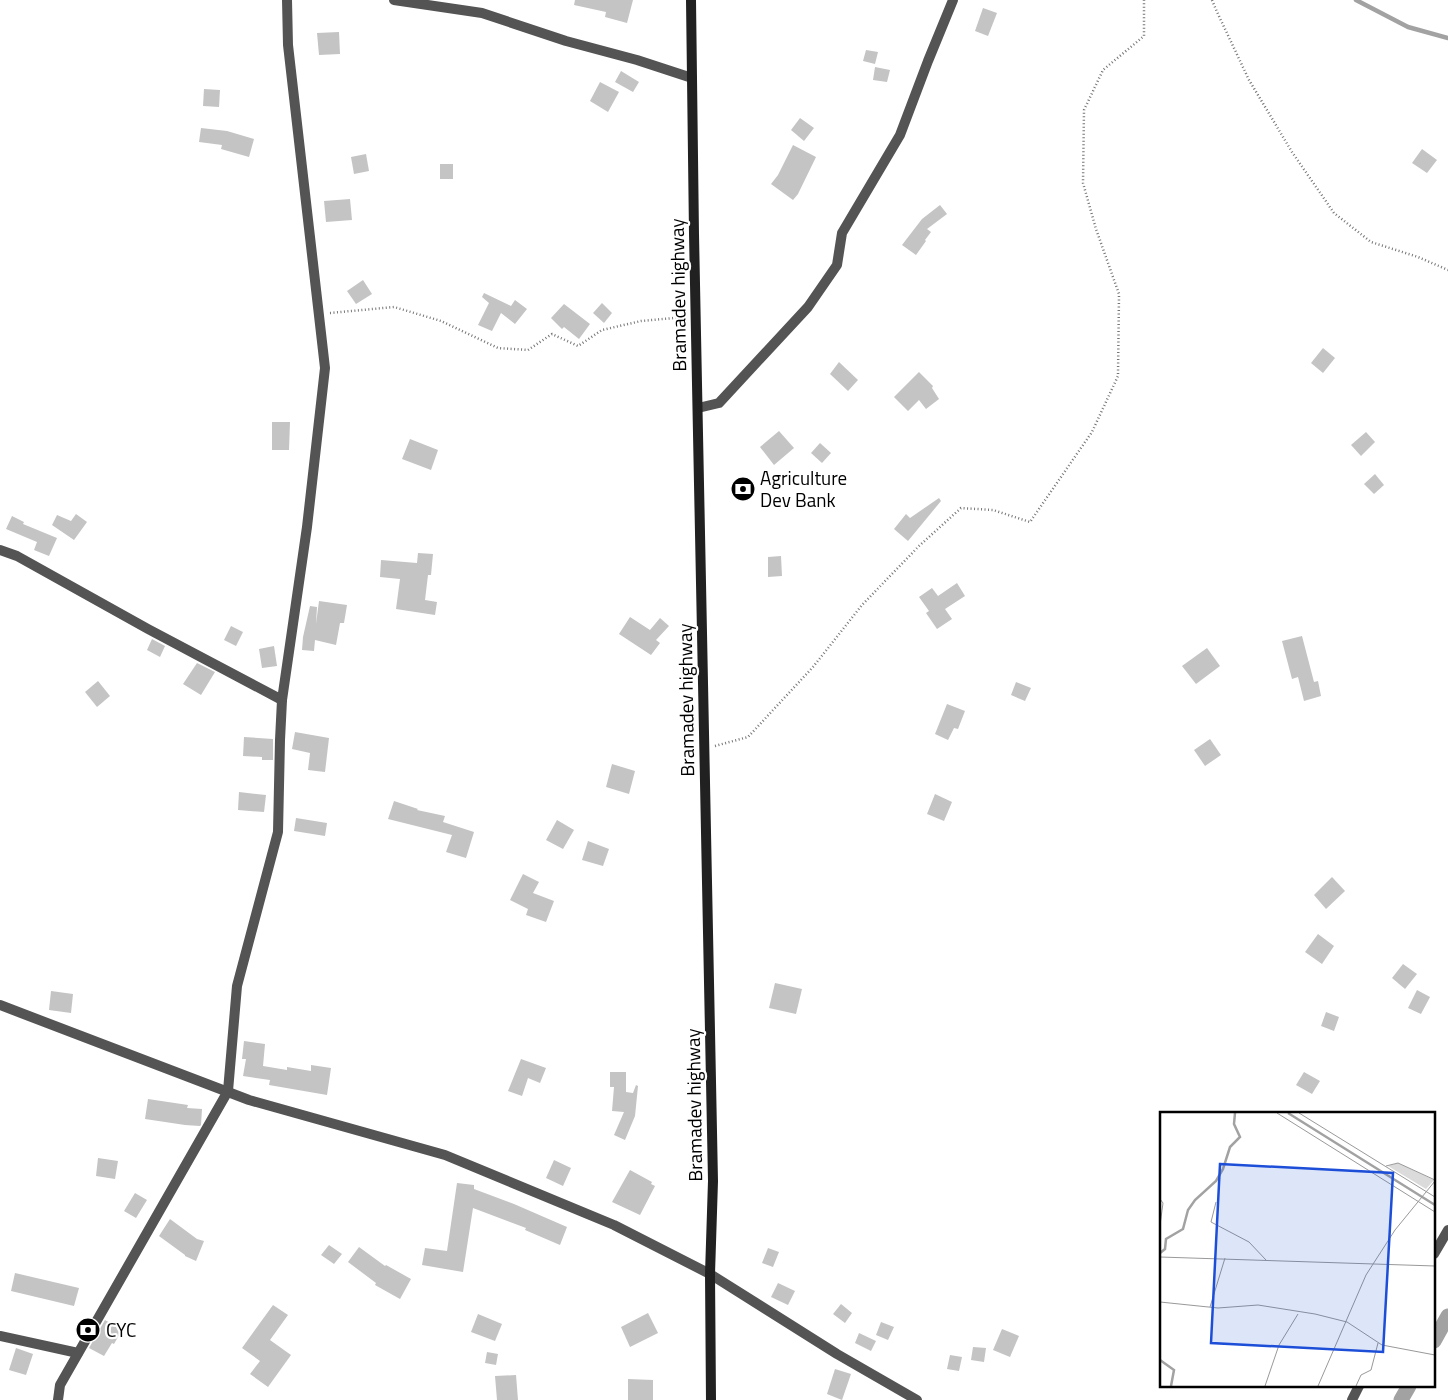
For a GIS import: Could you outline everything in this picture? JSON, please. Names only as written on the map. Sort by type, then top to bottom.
[{"type":"street","points":[[58,1400],[60,1385],[228,1091],[238,986],[278,832],[282,700],[307,527],[325,368],[288,45],[287,0]]},
{"type":"street","points":[[394,0],[482,13],[566,41],[638,60],[692,78]]},
{"type":"street","name":"Bramadev highway","points":[[691,0],[713,1181],[710,1274],[711,1400]]},
{"type":"street","points":[[698,408],[719,403],[808,307],[837,265],[842,233],[900,135],[953,0]]},
{"type":"street","points":[[0,550],[17,556],[148,629],[282,700]]},
{"type":"street","points":[[0,1005],[249,1100],[445,1155],[614,1225],[710,1274],[837,1354],[917,1400]]},
{"type":"street","points":[[1436,1251],[1448,1230]]},
{"type":"street","points":[[0,1336],[78,1353]]},
{"type":"street","points":[[1352,1400],[1358,1388]]},
{"type":"path","points":[[704,749],[748,737],[814,668],[862,605],[919,546],[961,508],[993,510],[1030,522],[1092,432],[1118,376],[1118,294],[1083,183],[1084,110],[1103,70],[1144,36],[1144,0]]},
{"type":"path","points":[[1212,0],[1250,80],[1292,152],[1334,213],[1371,242],[1418,257],[1448,270]]},
{"type":"path","points":[[319,314],[394,308],[440,321],[498,348],[528,350],[552,334],[578,346],[602,330],[640,322],[696,316]]},
{"type":"building","points":[[575,0],[633,0],[627,23],[605,17],[606,12],[574,5]]},
{"type":"building","points":[[983,8],[997,13],[988,36],[975,31]]},
{"type":"building","points":[[339,32],[340,54],[319,55],[317,33]]},
{"type":"building","points":[[866,50],[878,52],[875,64],[863,61]]},
{"type":"building","points":[[875,67],[890,70],[887,82],[873,80]]},
{"type":"building","points":[[621,71],[639,82],[633,92],[615,82]]},
{"type":"building","points":[[600,82],[619,92],[608,112],[590,101]]},
{"type":"building","points":[[204,89],[220,90],[219,107],[203,106]]},
{"type":"building","points":[[800,118],[814,128],[804,141],[791,130]]},
{"type":"building","points":[[201,128],[227,131],[254,139],[249,157],[221,149],[222,145],[199,142]]},
{"type":"building","points":[[793,145],[816,157],[798,194],[793,200],[771,184],[778,175]]},
{"type":"building","points":[[1422,149],[1437,160],[1427,173],[1412,163]]},
{"type":"building","points":[[366,154],[369,171],[354,174],[351,157]]},
{"type":"building","points":[[440,164],[453,164],[453,179],[440,179]]},
{"type":"building","points":[[350,199],[352,220],[326,222],[324,201]]},
{"type":"building","points":[[940,205],[947,214],[927,229],[931,232],[916,255],[902,245],[922,219]]},
{"type":"building","points":[[363,280],[372,294],[356,304],[347,291]]},
{"type":"building","points":[[484,293],[511,306],[515,300],[527,309],[515,324],[501,313],[492,331],[478,325],[489,303],[482,297]]},
{"type":"building","points":[[602,303],[612,313],[604,323],[593,313]]},
{"type":"building","points":[[564,304],[590,324],[579,339],[564,327],[562,329],[551,318]]},
{"type":"building","points":[[1323,348],[1335,358],[1323,373],[1311,363]]},
{"type":"building","points":[[839,362],[858,380],[848,391],[830,374]]},
{"type":"building","points":[[919,372],[933,386],[932,388],[939,399],[926,409],[919,400],[908,411],[894,397]]},
{"type":"building","points":[[272,422],[290,422],[289,450],[272,450]]},
{"type":"building","points":[[779,431],[794,448],[774,465],[760,447]]},
{"type":"building","points":[[1366,432],[1375,442],[1361,456],[1351,445]]},
{"type":"building","points":[[410,439],[438,450],[431,470],[402,459]]},
{"type":"building","points":[[820,443],[831,453],[822,463],[811,453]]},
{"type":"building","points":[[1375,474],[1384,485],[1374,494],[1364,484]]},
{"type":"building","points":[[939,498],[941,501],[908,541],[894,529],[906,514],[910,518]]},
{"type":"building","points":[[76,514],[87,522],[74,540],[52,525],[57,515],[71,521]]},
{"type":"building","points":[[12,516],[24,522],[23,524],[57,538],[49,556],[34,550],[37,542],[6,529]]},
{"type":"building","points":[[418,553],[433,554],[431,575],[428,575],[425,600],[437,602],[435,615],[396,609],[400,579],[380,577],[381,560],[417,563]]},
{"type":"building","points":[[781,556],[782,576],[768,577],[768,557]]},
{"type":"building","points":[[957,583],[965,596],[945,609],[952,619],[937,629],[926,613],[929,611],[919,597],[932,588],[938,596]]},
{"type":"building","points":[[319,601],[347,605],[344,623],[340,623],[336,645],[315,640],[314,651],[302,650],[310,606],[317,607],[316,624]]},
{"type":"building","points":[[630,617],[650,630],[660,618],[669,626],[656,640],[660,643],[651,655],[619,634]]},
{"type":"building","points":[[231,626],[243,632],[236,646],[224,640]]},
{"type":"building","points":[[1302,636],[1314,682],[1318,681],[1321,696],[1304,701],[1298,677],[1292,679],[1282,641]]},
{"type":"building","points":[[152,639],[165,646],[160,657],[147,650]]},
{"type":"building","points":[[274,646],[277,666],[262,668],[259,649]]},
{"type":"building","points":[[1207,648],[1220,666],[1196,684],[1182,666]]},
{"type":"building","points":[[197,663],[215,672],[201,695],[183,684]]},
{"type":"building","points":[[98,681],[110,696],[97,707],[85,692]]},
{"type":"building","points":[[1016,682],[1031,688],[1025,701],[1011,695]]},
{"type":"building","points":[[947,704],[965,711],[958,729],[954,728],[948,740],[935,734]]},
{"type":"building","points":[[295,732],[329,738],[325,772],[308,770],[310,753],[292,749]]},
{"type":"building","points":[[244,737],[273,739],[273,760],[262,760],[262,757],[243,756]]},
{"type":"building","points":[[1210,739],[1221,755],[1205,766],[1194,750]]},
{"type":"building","points":[[612,764],[635,771],[629,794],[606,787]]},
{"type":"building","points":[[239,792],[266,795],[264,812],[238,810]]},
{"type":"building","points":[[935,794],[952,802],[944,821],[927,814]]},
{"type":"building","points":[[394,801],[417,810],[445,816],[443,822],[474,832],[466,858],[446,852],[452,835],[388,819]]},
{"type":"building","points":[[296,818],[327,823],[325,836],[294,831]]},
{"type":"building","points":[[557,820],[574,830],[563,849],[546,840]]},
{"type":"building","points":[[588,841],[609,849],[603,866],[582,860]]},
{"type":"building","points":[[523,874],[539,882],[533,893],[554,901],[546,922],[526,915],[528,909],[510,900]]},
{"type":"building","points":[[1332,877],[1345,891],[1326,909],[1314,895]]},
{"type":"building","points":[[1318,934],[1334,946],[1322,964],[1305,952]]},
{"type":"building","points":[[1403,964],[1417,974],[1405,989],[1392,978]]},
{"type":"building","points":[[775,983],[802,989],[796,1014],[769,1008]]},
{"type":"building","points":[[1417,990],[1430,997],[1421,1014],[1408,1008]]},
{"type":"building","points":[[51,991],[73,994],[71,1013],[49,1010]]},
{"type":"building","points":[[1326,1012],[1339,1017],[1334,1031],[1321,1026]]},
{"type":"building","points":[[244,1041],[265,1044],[263,1066],[311,1071],[311,1065],[331,1068],[327,1095],[269,1085],[270,1080],[243,1076],[246,1059],[242,1059]]},
{"type":"building","points":[[521,1059],[546,1068],[540,1083],[528,1078],[522,1096],[508,1091]]},
{"type":"building","points":[[610,1072],[626,1072],[626,1092],[633,1093],[636,1085],[638,1086],[635,1116],[625,1140],[614,1135],[624,1112],[612,1111],[614,1087],[610,1087]]},
{"type":"building","points":[[1304,1072],[1320,1081],[1312,1094],[1296,1085]]},
{"type":"building","points":[[148,1099],[188,1105],[187,1108],[202,1109],[201,1125],[185,1125],[145,1119]]},
{"type":"building","points":[[98,1158],[118,1161],[115,1179],[96,1176]]},
{"type":"building","points":[[554,1160],[571,1168],[563,1186],[546,1178]]},
{"type":"building","points":[[630,1170],[652,1182],[651,1184],[655,1186],[640,1215],[612,1202]]},
{"type":"building","points":[[457,1183],[474,1185],[474,1189],[567,1227],[560,1245],[525,1230],[526,1228],[473,1208],[463,1272],[422,1265],[425,1248],[447,1251]]},
{"type":"building","points":[[135,1193],[147,1200],[136,1218],[124,1211]]},
{"type":"building","points":[[170,1219],[197,1239],[204,1241],[196,1261],[185,1256],[159,1236]]},
{"type":"building","points":[[329,1245],[342,1254],[334,1264],[321,1255]]},
{"type":"building","points":[[359,1247],[385,1266],[411,1279],[400,1299],[375,1285],[376,1283],[348,1262]]},
{"type":"building","points":[[768,1248],[779,1252],[773,1267],[762,1263]]},
{"type":"building","points":[[15,1273],[79,1288],[74,1306],[11,1291]]},
{"type":"building","points":[[778,1283],[795,1291],[788,1305],[771,1297]]},
{"type":"building","points":[[841,1304],[852,1313],[845,1323],[833,1314]]},
{"type":"building","points":[[273,1305],[288,1315],[270,1340],[291,1355],[268,1387],[250,1374],[260,1361],[242,1348]]},
{"type":"building","points":[[648,1313],[658,1333],[630,1347],[621,1327]]},
{"type":"building","points":[[478,1314],[502,1324],[495,1341],[471,1332]]},
{"type":"building","points":[[105,1320],[122,1330],[104,1356],[89,1348]]},
{"type":"building","points":[[881,1322],[894,1327],[888,1340],[876,1335]]},
{"type":"building","points":[[1002,1329],[1019,1336],[1010,1357],[993,1350]]},
{"type":"building","points":[[859,1333],[876,1341],[871,1351],[855,1343]]},
{"type":"building","points":[[973,1347],[986,1348],[984,1362],[971,1360]]},
{"type":"building","points":[[16,1348],[33,1354],[26,1375],[9,1370]]},
{"type":"building","points":[[487,1352],[498,1354],[496,1365],[485,1363]]},
{"type":"building","points":[[950,1355],[962,1357],[959,1371],[947,1369]]},
{"type":"building","points":[[835,1369],[851,1374],[842,1400],[827,1394]]},
{"type":"building","points":[[516,1375],[518,1400],[497,1400],[495,1376]]},
{"type":"building","points":[[628,1379],[653,1380],[653,1400],[628,1400]]},
{"type":"waterway","points":[[1356,0],[1408,27],[1448,38]]},
{"type":"waterway","points":[[1436,1337],[1448,1316]]},
{"type":"waterway","points":[[1401,1400],[1408,1388]]},
{"type":"place","name":"Agriculture Dev Bank","points":[[743,489]]},
{"type":"place","name":"CYC","points":[[88,1330]]}]
